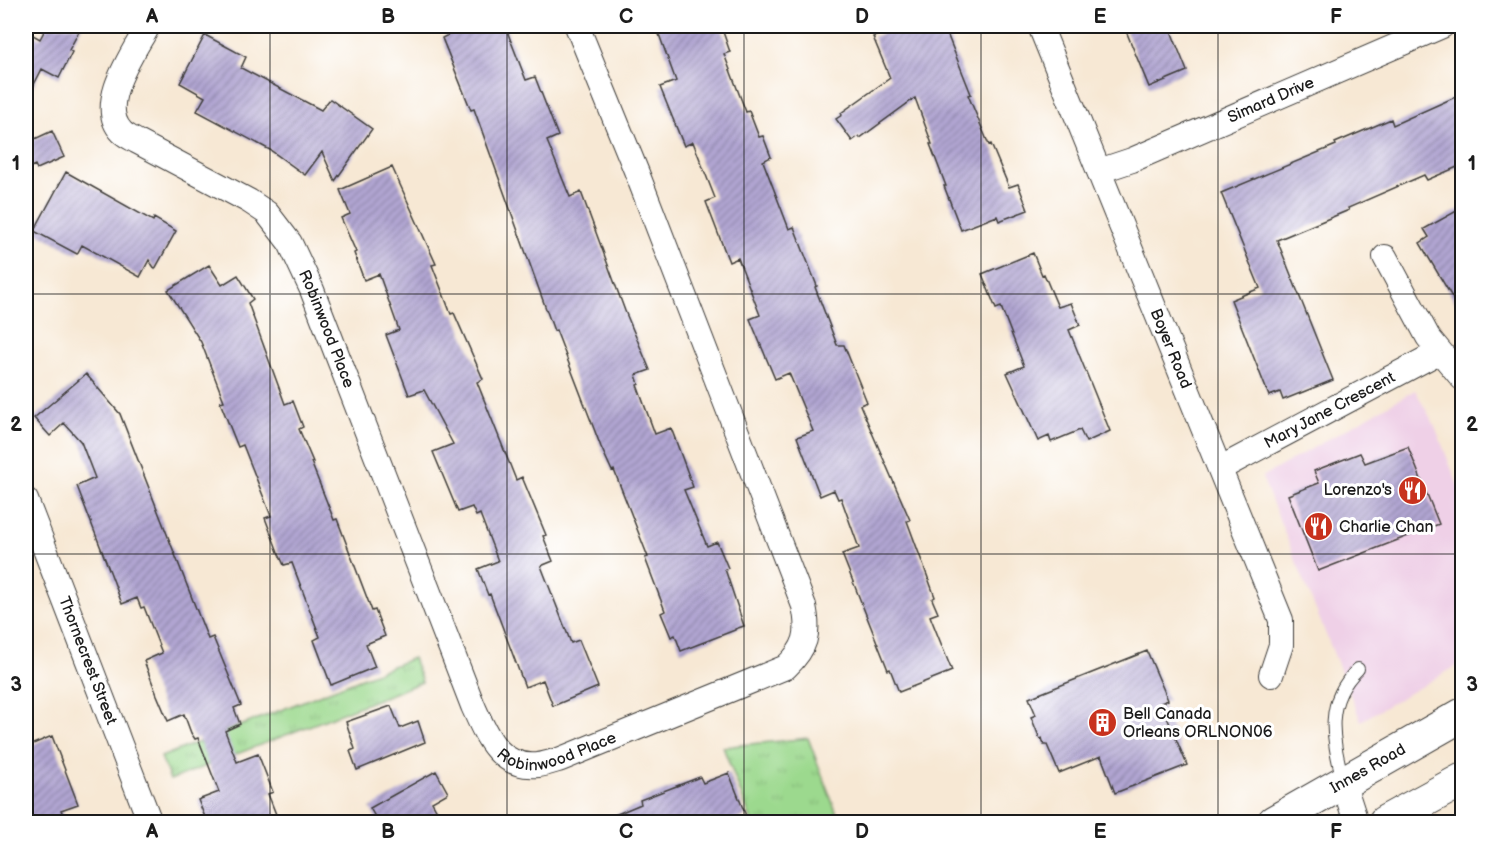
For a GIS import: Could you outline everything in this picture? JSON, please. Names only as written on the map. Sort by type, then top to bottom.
[{"type":"main road","name":"Innes Road","points":[[1274,822],[1462,716]]},
{"type":"main road","points":[[1385,822],[1462,780]]},
{"type":"street","name":"Robinwood Place","points":[[148,26],[114,90],[112,117],[122,132],[130,137],[267,213],[290,243],[312,290],[473,706],[488,738],[498,752],[514,762],[538,765],[561,759],[786,668],[798,656],[806,640],[808,622],[770,517],[577,26]]},
{"type":"street","name":"Boyer Road","points":[[1040,26],[1281,620],[1281,645],[1272,675]]},
{"type":"street","name":"Simard Drive","points":[[1099,171],[1143,155],[1442,26]]},
{"type":"street","points":[[1385,257],[1428,337],[1438,352],[1462,378]]},
{"type":"street","name":"Mary Jane Crescent","points":[[1221,468],[1438,352]]},
{"type":"street","name":"Thornecrest Street","points":[[26,500],[150,822]]},
{"type":"street","points":[[1343,782],[1356,822]]},
{"type":"lane","points":[[1343,782],[1333,733],[1334,711],[1341,689],[1358,669]]},
{"type":"shaded area","points":[[1415,390],[1435,426],[1462,496],[1462,663],[1361,721],[1262,477]]},
{"type":"green space","points":[[413,658],[422,682],[170,780],[161,757]]},
{"type":"green space","points":[[808,738],[840,822],[752,822],[723,747]]},
{"type":"building","points":[[47,26],[82,26],[69,50],[72,52],[59,78],[42,69],[26,100],[26,31],[40,39]]},
{"type":"building","points":[[445,26],[505,26],[526,80],[535,77],[558,136],[547,141],[570,197],[581,192],[625,311],[650,370],[636,375],[639,384],[637,385],[655,434],[671,428],[693,487],[684,490],[707,546],[717,542],[728,568],[725,569],[744,626],[681,651],[675,635],[671,637],[661,613],[665,611],[645,558],[648,557],[614,470],[612,471],[601,447],[556,330],[554,331],[474,109],[471,110],[442,38],[448,35]]},
{"type":"building","points":[[656,26],[721,26],[730,52],[724,54],[746,112],[749,111],[759,137],[763,136],[771,157],[763,161],[789,229],[794,227],[837,345],[844,345],[867,402],[860,405],[910,520],[907,521],[935,597],[932,599],[938,613],[930,616],[952,671],[899,692],[890,669],[888,670],[842,554],[859,548],[841,498],[838,499],[834,490],[820,496],[797,437],[813,431],[789,373],[775,379],[750,319],[760,315],[738,258],[729,262],[706,202],[715,198],[693,142],[684,146],[660,87],[676,81]]},
{"type":"building","points":[[882,26],[944,26],[971,94],[968,95],[989,145],[991,144],[1009,187],[1018,184],[1028,210],[999,221],[997,216],[961,230],[915,98],[860,138],[859,136],[852,141],[836,119],[890,78],[873,37],[884,33]]},
{"type":"building","points":[[1124,26],[1169,26],[1187,71],[1149,87]]},
{"type":"building","points":[[205,35],[246,57],[241,68],[321,110],[330,99],[372,129],[335,181],[322,152],[305,175],[270,150],[197,111],[205,97],[180,83]]},
{"type":"building","points":[[1462,94],[1462,165],[1427,180],[1424,175],[1277,240],[1333,380],[1283,400],[1280,392],[1269,396],[1231,300],[1260,288],[1221,193],[1336,145],[1335,143],[1391,119],[1393,125]]},
{"type":"building","points":[[52,131],[64,157],[37,169],[35,165],[26,169],[26,143]]},
{"type":"building","points":[[392,167],[436,264],[432,265],[451,314],[454,313],[483,379],[477,382],[516,480],[522,477],[546,535],[543,536],[553,561],[541,566],[571,643],[579,640],[598,687],[553,706],[543,680],[525,687],[490,594],[488,595],[478,569],[498,561],[480,514],[476,516],[472,507],[458,512],[433,452],[453,444],[424,390],[409,395],[386,335],[399,330],[379,274],[364,280],[354,253],[356,252],[341,218],[350,214],[340,190]]},
{"type":"building","points":[[66,172],[153,221],[154,218],[176,231],[155,269],[149,260],[140,277],[82,245],[77,254],[34,231]]},
{"type":"building","points":[[1462,208],[1462,314],[1420,243],[1429,237],[1424,229]]},
{"type":"building","points":[[1033,253],[1058,307],[1071,303],[1080,325],[1069,330],[1110,431],[1086,442],[1080,430],[1051,442],[1049,436],[1038,441],[1007,373],[1024,366],[1001,307],[996,309],[982,274]]},
{"type":"building","points":[[209,265],[222,285],[238,275],[253,299],[248,303],[285,404],[293,401],[303,427],[299,429],[313,462],[311,462],[334,520],[337,519],[372,611],[375,610],[385,636],[366,644],[375,667],[331,685],[314,640],[320,637],[292,563],[284,565],[278,552],[265,518],[271,516],[243,445],[238,447],[220,402],[224,401],[201,342],[168,290]]},
{"type":"building","points":[[86,374],[120,414],[208,639],[213,637],[241,705],[234,708],[240,724],[225,731],[237,762],[258,754],[273,792],[268,794],[279,822],[207,822],[198,800],[219,792],[198,738],[195,739],[191,733],[184,714],[168,721],[157,695],[144,661],[162,653],[144,607],[141,608],[137,598],[122,604],[77,486],[95,478],[81,442],[64,423],[50,436],[34,418]]},
{"type":"building","points":[[1408,447],[1439,524],[1318,571],[1288,495],[1319,483],[1314,471],[1360,453],[1365,463]]},
{"type":"building","name":"Bell Canada Orleans ORLNON06","points":[[1147,651],[1168,700],[1161,703],[1187,765],[1115,793],[1101,756],[1059,773],[1031,717],[1036,715],[1029,698]]},
{"type":"building","points":[[391,706],[400,728],[418,721],[425,742],[357,770],[350,751],[355,749],[346,722]]},
{"type":"building","points":[[52,736],[78,804],[61,810],[66,822],[26,822],[26,747]]},
{"type":"building","points":[[436,771],[448,793],[432,802],[443,822],[378,822],[370,808]]},
{"type":"building","points":[[729,773],[746,816],[730,822],[598,822],[641,804],[640,800],[700,777],[703,783]]},
{"type":"place","name":"Lorenzo's","points":[[1413,490]]},
{"type":"place","name":"Charlie Chan","points":[[1318,527]]},
{"type":"place","name":"Bell Canada Orleans ORLNON06","points":[[1102,723]]}]
